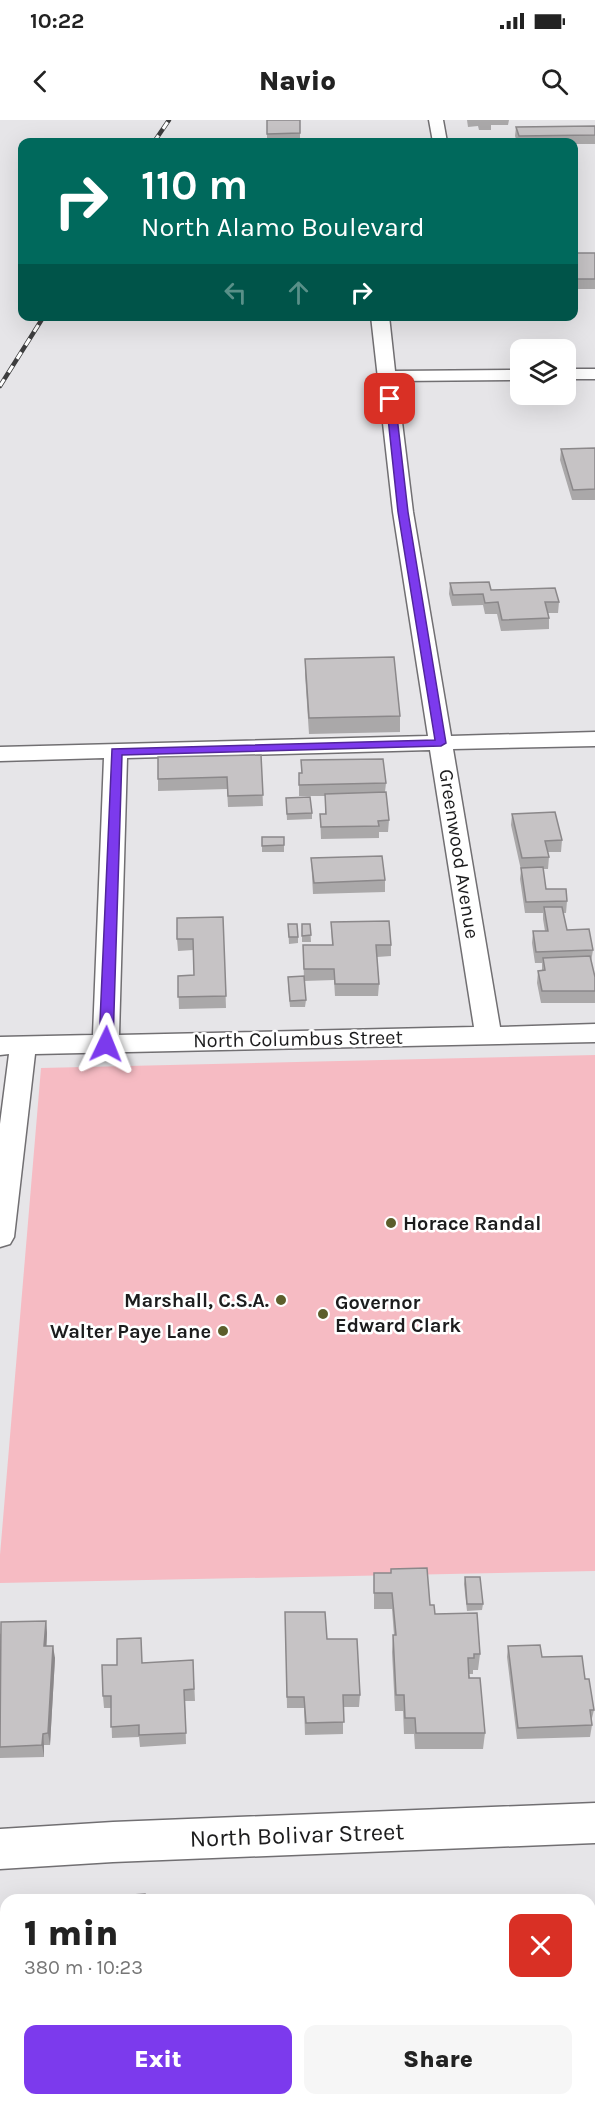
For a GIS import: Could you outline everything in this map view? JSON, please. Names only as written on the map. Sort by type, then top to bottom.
[{"type":"street","points":[[436,120],[439,138]]},
{"type":"street","name":"Greenwood Avenue","points":[[381,321],[403,512],[488,1035]]},
{"type":"street","points":[[576,374],[595,374]]},
{"type":"street","points":[[388,376],[510,375]]},
{"type":"street","points":[[0,754],[595,739]]},
{"type":"street","points":[[106,1044],[116,752]]},
{"type":"street","name":"North Columbus Street","points":[[11,1046],[595,1033]]},
{"type":"street","points":[[0,1237],[11,1046]]},
{"type":"street","name":"North Bolivar Street","points":[[0,1849],[113,1842],[595,1823]]},
{"type":"shaded area","points":[[595,1055],[595,1571],[0,1583],[0,1555],[41,1068]]},
{"type":"building","points":[[267,120],[300,120],[300,133],[267,134]]},
{"type":"building","points":[[595,126],[595,135],[519,136],[516,127]]},
{"type":"building","points":[[578,253],[595,253],[595,279],[578,279]]},
{"type":"building","points":[[595,448],[595,489],[573,490],[561,449]]},
{"type":"building","points":[[489,582],[491,590],[555,588],[559,602],[545,602],[549,618],[502,620],[498,602],[485,603],[483,594],[453,595],[450,583]]},
{"type":"building","points":[[394,657],[400,716],[309,718],[305,659]]},
{"type":"building","points":[[261,755],[263,795],[228,796],[227,777],[158,779],[158,757]]},
{"type":"building","points":[[383,759],[386,783],[299,785],[299,773],[302,773],[301,760]]},
{"type":"building","points":[[386,792],[389,820],[378,821],[379,826],[321,827],[320,814],[326,814],[325,794]]},
{"type":"building","points":[[310,797],[312,813],[287,814],[286,798]]},
{"type":"building","points":[[555,812],[562,840],[545,841],[549,857],[522,858],[512,814]]},
{"type":"building","points":[[262,837],[284,837],[284,845],[262,846]]},
{"type":"building","points":[[382,856],[385,880],[314,883],[311,858]]},
{"type":"building","points":[[543,867],[546,889],[566,889],[567,901],[526,902],[521,868]]},
{"type":"building","points":[[544,907],[562,907],[567,930],[589,929],[593,950],[536,952],[533,931],[548,931]]},
{"type":"building","points":[[223,917],[226,996],[178,997],[178,976],[194,975],[193,939],[177,939],[177,918]]},
{"type":"building","points":[[389,921],[391,945],[376,945],[379,984],[335,984],[334,969],[304,969],[303,945],[333,945],[331,922]]},
{"type":"building","points":[[288,924],[297,924],[298,937],[289,937]]},
{"type":"building","points":[[302,924],[310,924],[311,935],[302,936]]},
{"type":"building","points":[[590,956],[595,977],[595,991],[542,991],[538,971],[545,970],[543,958]]},
{"type":"building","points":[[304,976],[306,1000],[290,1001],[288,977]]},
{"type":"building","points":[[427,1568],[430,1605],[434,1605],[435,1614],[477,1613],[480,1654],[474,1654],[474,1658],[468,1658],[469,1678],[480,1678],[485,1733],[416,1733],[415,1718],[405,1718],[404,1695],[396,1695],[393,1635],[396,1635],[392,1593],[374,1593],[374,1573],[391,1573],[391,1569]]},
{"type":"building","points":[[465,1577],[480,1577],[483,1604],[467,1604]]},
{"type":"building","points":[[285,1612],[325,1612],[327,1639],[357,1639],[360,1695],[343,1695],[344,1722],[306,1723],[304,1697],[287,1697]]},
{"type":"building","points":[[46,1621],[44,1646],[53,1646],[48,1733],[43,1734],[42,1745],[0,1747],[1,1622]]},
{"type":"building","points":[[141,1638],[142,1663],[193,1660],[194,1689],[184,1690],[186,1733],[139,1735],[139,1725],[111,1727],[111,1696],[103,1696],[102,1665],[117,1665],[117,1639]]},
{"type":"building","points":[[540,1645],[542,1657],[582,1656],[585,1679],[589,1679],[594,1710],[590,1710],[592,1725],[518,1728],[508,1646]]},
{"type":"railway","points":[[157,138],[169,120]]},
{"type":"railway","points":[[0,386],[41,321]]},
{"type":"place","name":"Horace Randal","points":[[391,1223]]},
{"type":"place","name":"Marshall, C.S.A.","points":[[281,1300]]},
{"type":"place","name":"Governor Edward Clark","points":[[323,1314]]},
{"type":"place","name":"Walter Paye Lane","points":[[223,1331]]},
{"type":"route","points":[[106,1044],[116,752],[441,743],[403,512],[390,399]]}]
